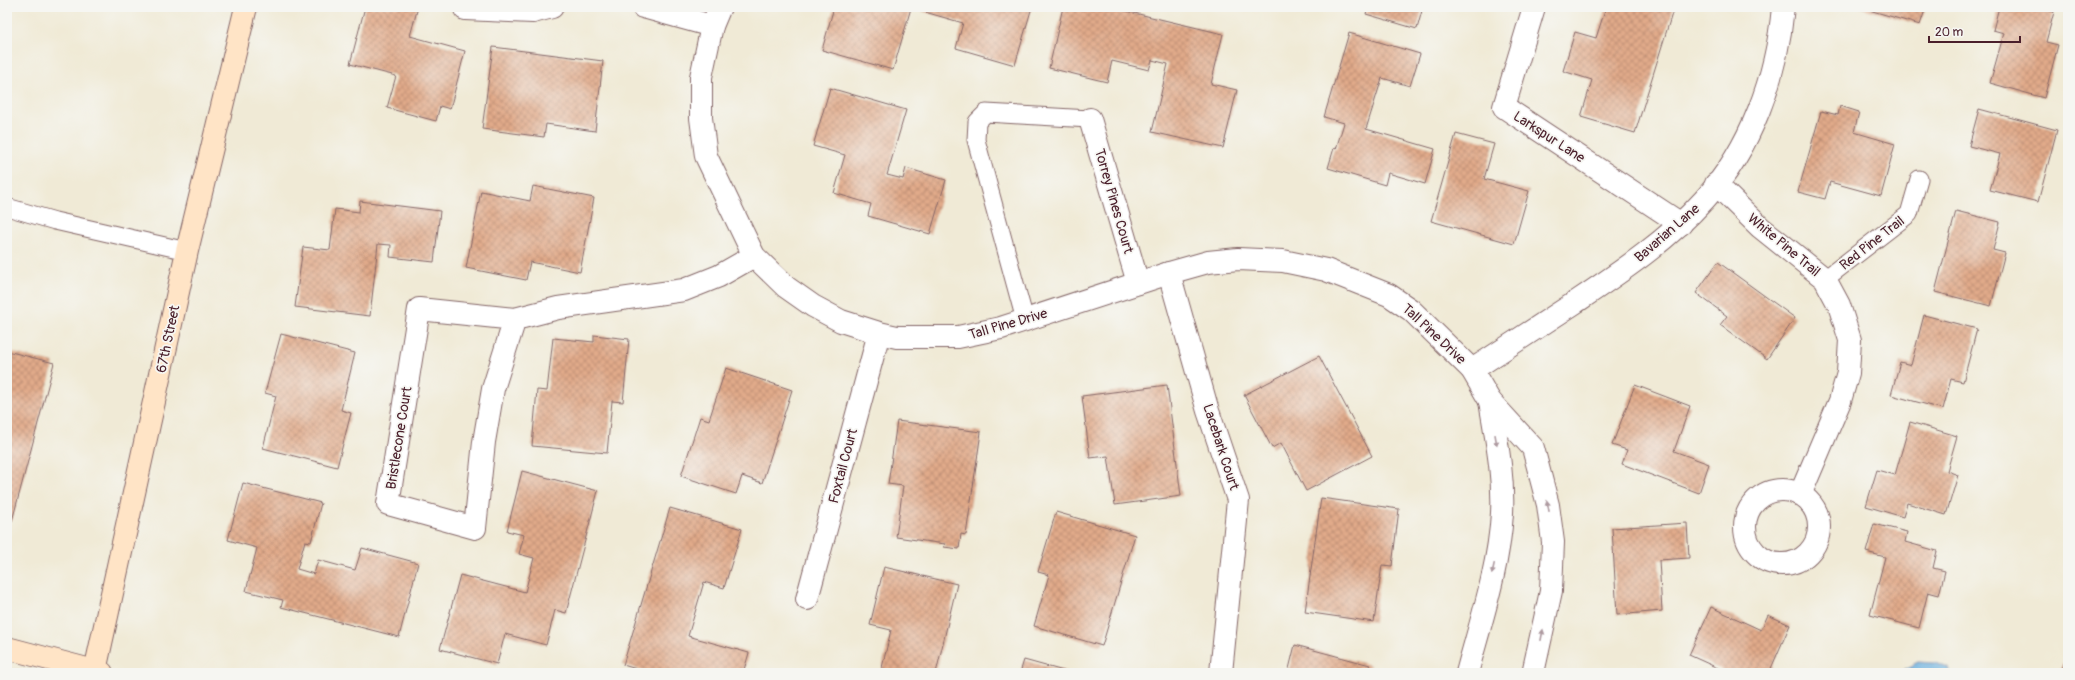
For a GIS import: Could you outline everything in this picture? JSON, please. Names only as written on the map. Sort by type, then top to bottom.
[{"type":"street","name":"67th Street","points":[[97,672],[187,252],[246,7]]},
{"type":"street","points":[[466,7],[465,9],[533,12],[552,7]]},
{"type":"street","points":[[643,7],[716,17]]},
{"type":"street","name":"Larkspur Lane","points":[[1534,7],[1504,107],[1681,224]]},
{"type":"street","name":"Bavarian Lane","points":[[1472,370],[1652,250],[1681,224],[1716,184],[1730,166],[1750,129],[1766,92],[1777,53],[1783,7]]},
{"type":"street","name":"Tall Pine Drive","points":[[716,17],[701,77],[701,118],[706,156],[754,256],[786,287],[813,306],[841,321],[879,333],[918,338],[958,337],[1001,328],[1169,273],[1208,262],[1238,259],[1282,261],[1326,270],[1366,284],[1389,295],[1405,306],[1427,324],[1472,370],[1490,401],[1533,448],[1548,505],[1553,542],[1551,591],[1533,673]]},
{"type":"street","name":"Torrey Pines Court","points":[[1090,119],[1138,283]]},
{"type":"street","name":"White Pine Trail","points":[[1716,184],[1760,227],[1825,279],[1839,305],[1850,340],[1848,373],[1840,401],[1800,495]]},
{"type":"street","name":"Bristlecone Court","points":[[515,319],[493,389],[484,442],[475,528],[388,504],[419,309],[515,319],[558,308],[684,290],[719,276],[754,256]]},
{"type":"street","name":"Lacebark Court","points":[[1169,273],[1208,411],[1238,500],[1221,673]]},
{"type":"street","name":"Foxtail Court","points":[[807,599],[879,333]]},
{"type":"street","name":"Tall Pine Drive","points":[[1467,673],[1498,550],[1502,512],[1500,461],[1490,401]]},
{"type":"street","points":[[7,648],[97,672]]},
{"type":"lane","points":[[1025,320],[976,140],[977,122],[986,112],[1090,119]]},
{"type":"lane","name":"Red Pine Trail","points":[[1825,279],[1909,214],[1919,179]]},
{"type":"lane","points":[[7,207],[55,221],[187,252]]},
{"type":"water","points":[[1918,662],[1935,663],[1948,668],[1950,673],[1900,673],[1904,669]]},
{"type":"building","points":[[365,7],[418,7],[410,36],[465,51],[450,109],[440,106],[436,121],[387,108],[396,76],[350,64]]},
{"type":"building","points":[[834,7],[1032,7],[1015,65],[956,48],[963,23],[911,8],[893,70],[822,50]]},
{"type":"building","points":[[1063,7],[1109,7],[1223,34],[1211,84],[1237,90],[1223,148],[1152,132],[1168,64],[1152,60],[1149,70],[1112,61],[1107,82],[1049,68]]},
{"type":"building","points":[[1368,7],[1423,7],[1417,29],[1366,14]]},
{"type":"building","points":[[1606,7],[1674,7],[1635,133],[1581,117],[1592,80],[1563,71],[1575,32],[1596,38]]},
{"type":"building","points":[[1859,7],[1926,7],[1920,25]]},
{"type":"building","points":[[1999,7],[2037,7],[2054,12],[2046,42],[2058,45],[2044,98],[1990,83],[2004,33],[1993,30]]},
{"type":"building","points":[[1349,33],[1420,54],[1410,86],[1382,78],[1366,129],[1435,149],[1425,184],[1388,173],[1385,185],[1328,168],[1344,123],[1324,117]]},
{"type":"building","points":[[493,47],[603,61],[595,131],[546,124],[544,137],[482,129]]},
{"type":"building","points":[[830,88],[906,110],[887,175],[903,179],[906,168],[946,180],[930,234],[868,216],[871,204],[834,193],[845,155],[813,146]]},
{"type":"building","points":[[1840,106],[1859,112],[1854,132],[1895,144],[1881,196],[1830,182],[1825,199],[1798,192],[1821,111],[1838,115]]},
{"type":"building","points":[[1979,109],[2057,130],[2038,202],[1990,190],[2000,154],[1969,146]]},
{"type":"building","points":[[1456,134],[1494,144],[1484,179],[1529,191],[1514,244],[1431,221]]},
{"type":"building","points":[[533,186],[594,198],[580,272],[530,262],[526,280],[466,268],[481,191],[530,201]]},
{"type":"building","points":[[360,201],[440,211],[434,262],[390,257],[391,245],[378,244],[370,316],[295,307],[303,247],[330,250],[335,209],[359,212]]},
{"type":"building","points":[[1956,211],[2000,222],[1993,250],[2005,253],[1991,306],[1935,292]]},
{"type":"building","points":[[1718,262],[1795,318],[1767,359],[1720,325],[1727,316],[1696,293]]},
{"type":"building","points":[[1924,315],[1977,329],[1963,382],[1951,379],[1943,409],[1891,395],[1900,362],[1911,365]]},
{"type":"building","points":[[281,334],[355,353],[341,410],[351,413],[337,467],[263,448],[276,396],[265,393]]},
{"type":"building","points":[[594,335],[629,339],[623,402],[612,401],[607,453],[532,446],[537,390],[547,391],[553,338],[594,342]]},
{"type":"building","points":[[7,351],[54,363],[12,521],[7,519]]},
{"type":"building","points":[[1319,356],[1372,456],[1306,491],[1281,443],[1272,448],[1244,395]]},
{"type":"building","points":[[726,368],[792,390],[762,483],[742,476],[736,494],[681,476],[700,417],[709,420]]},
{"type":"building","points":[[1167,385],[1181,496],[1115,505],[1108,456],[1090,458],[1082,396]]},
{"type":"building","points":[[1635,385],[1690,406],[1674,451],[1709,464],[1699,493],[1622,464],[1627,450],[1612,445]]},
{"type":"building","points":[[897,421],[981,432],[966,535],[961,534],[959,549],[944,547],[945,544],[896,537],[903,486],[888,484]]},
{"type":"building","points":[[1910,422],[1957,436],[1947,471],[1958,475],[1946,515],[1907,503],[1903,517],[1866,506],[1877,470],[1895,475]]},
{"type":"building","points":[[522,471],[598,491],[566,613],[555,610],[546,645],[505,634],[497,664],[440,649],[460,575],[525,592],[534,558],[519,554],[524,535],[507,531]]},
{"type":"building","points":[[243,483],[321,503],[311,542],[305,541],[297,569],[314,574],[318,560],[355,570],[362,548],[418,563],[399,637],[281,607],[283,600],[246,591],[257,548],[228,540]]},
{"type":"building","points":[[1321,498],[1399,509],[1392,566],[1382,565],[1374,622],[1305,612]]},
{"type":"building","points":[[670,508],[742,529],[724,588],[704,582],[688,636],[749,653],[743,673],[650,673],[623,665]]},
{"type":"building","points":[[1056,512],[1135,535],[1102,646],[1034,626],[1049,575],[1038,572]]},
{"type":"building","points":[[1687,523],[1689,558],[1659,560],[1662,611],[1617,615],[1612,528]]},
{"type":"building","points":[[1874,524],[1907,532],[1905,542],[1937,551],[1933,568],[1945,571],[1939,595],[1928,592],[1919,628],[1870,615],[1885,557],[1866,552]]},
{"type":"building","points":[[884,567],[957,584],[936,673],[881,672],[891,630],[870,625]]},
{"type":"building","points":[[1711,607],[1761,630],[1768,615],[1790,625],[1769,673],[1720,673],[1722,670],[1689,655]]},
{"type":"building","points":[[1295,645],[1370,665],[1368,673],[1288,673]]},
{"type":"building","points":[[1024,660],[1071,673],[1020,673]]},
{"type":"building","points":[[2063,663],[2068,665],[2068,673],[2060,673]]}]
